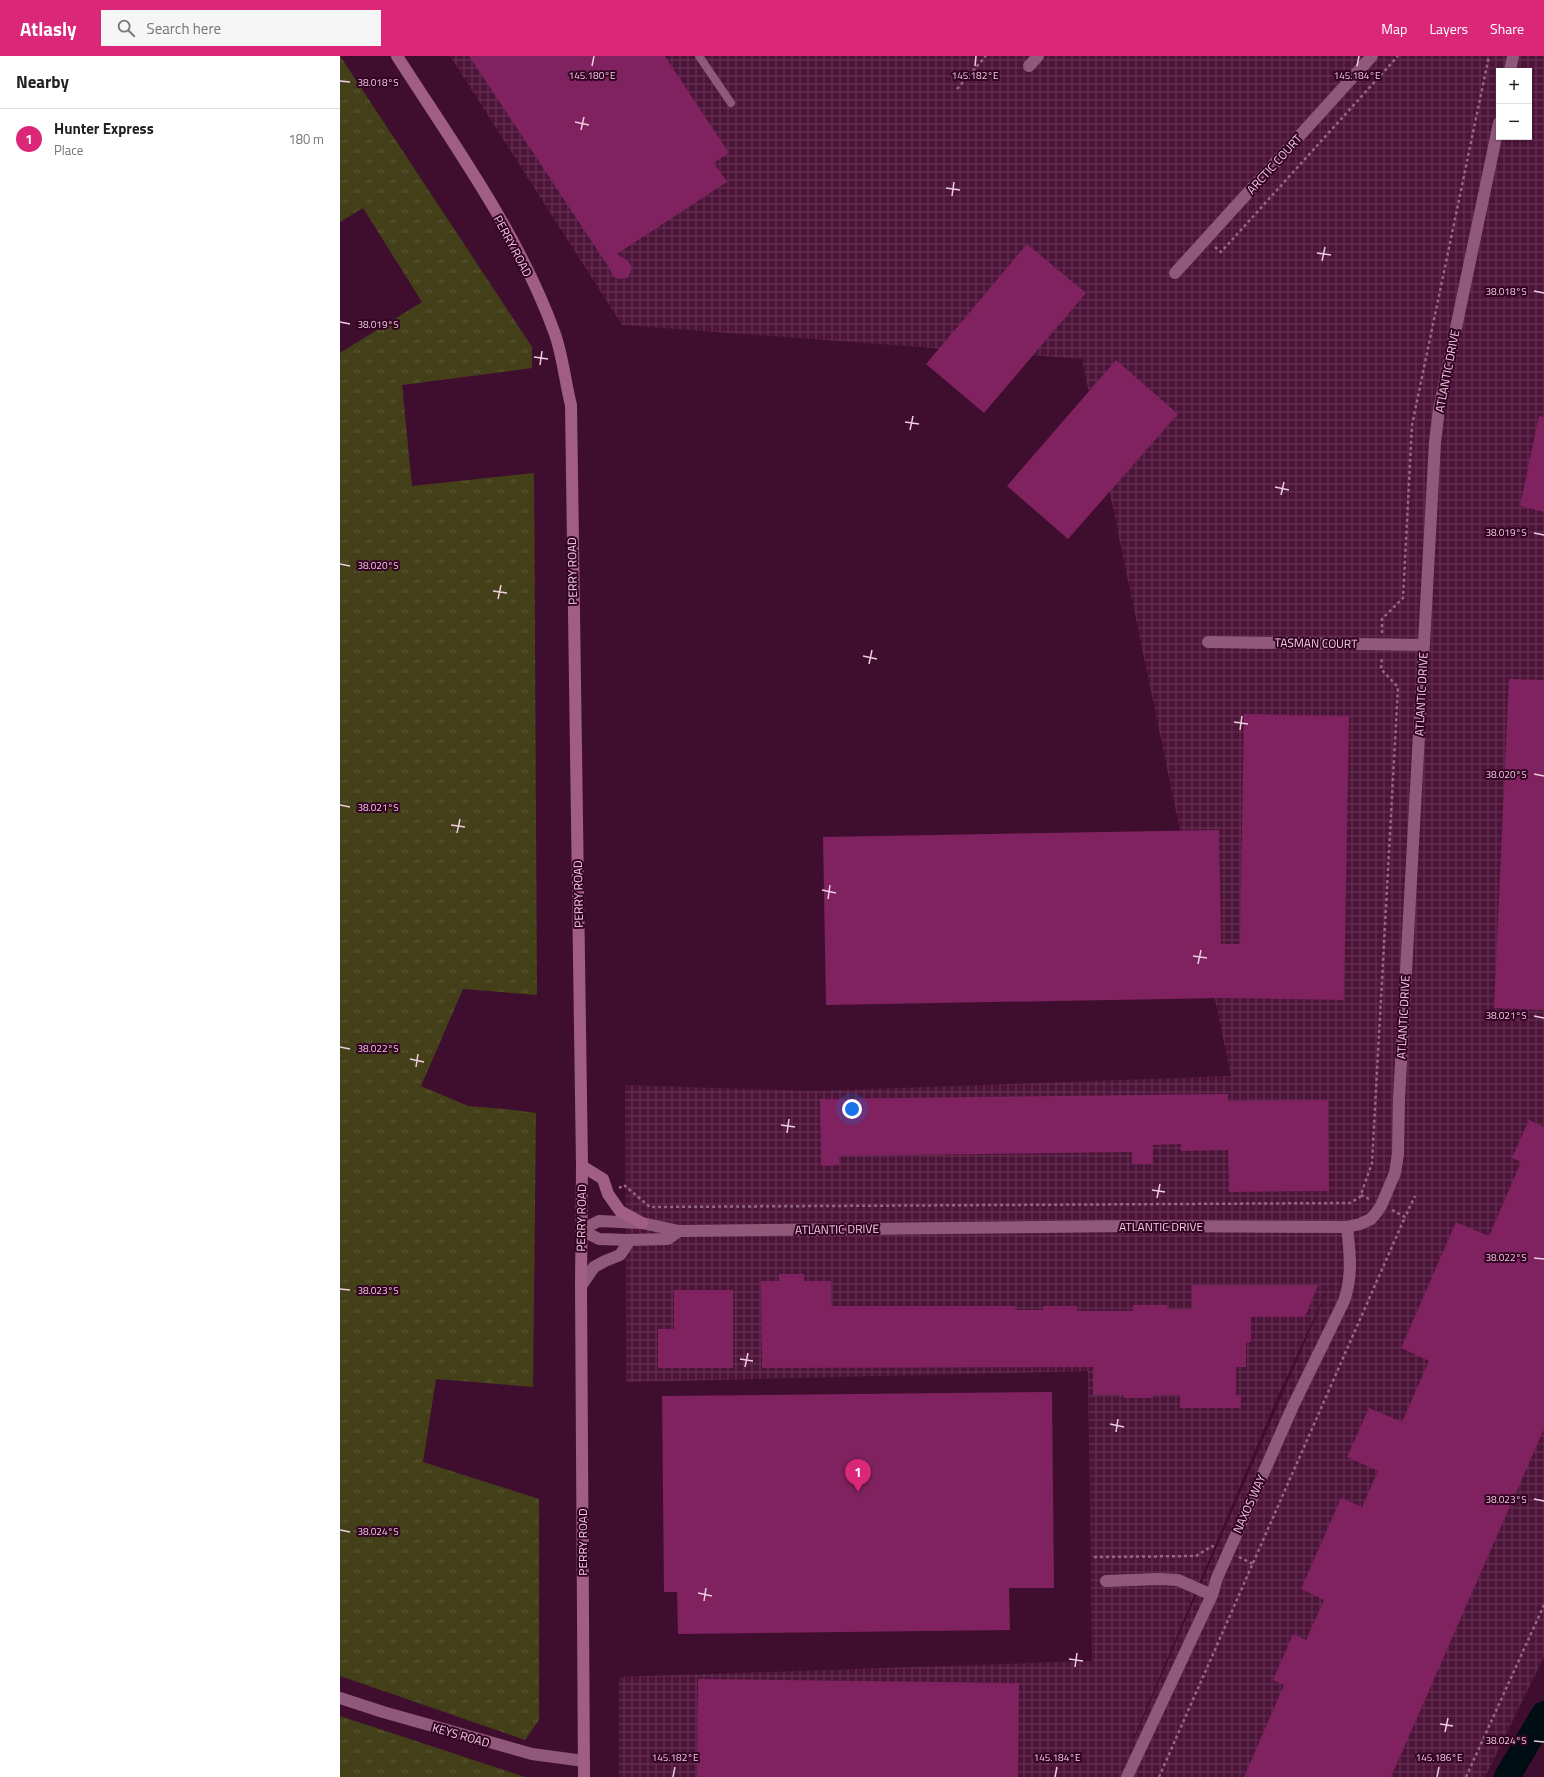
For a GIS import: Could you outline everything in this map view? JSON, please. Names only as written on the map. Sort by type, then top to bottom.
[{"type":"main road","name":"PERRY ROAD","points":[[397,56],[475,177],[522,257],[555,335],[571,405],[582,1166],[580,1286],[584,1777]]},
{"type":"main road","points":[[582,1166],[603,1179],[608,1194],[620,1211],[642,1223]]},
{"type":"street","points":[[1029,66],[1038,56]]},
{"type":"street","name":"ARCTIC COURT","points":[[1176,273],[1372,56]]},
{"type":"street","points":[[1511,68],[1513,56]]},
{"type":"street","name":"ATLANTIC DRIVE","points":[[581,1230],[599,1221],[642,1223],[679,1231],[1131,1226],[1347,1228],[1371,1219],[1381,1206],[1396,1173],[1398,1154],[1399,1099],[1435,442],[1496,138]]},
{"type":"street","name":"TASMAN COURT","points":[[1208,642],[1424,644]]},
{"type":"street","name":"NAXOS WAY","points":[[1127,1777],[1212,1595],[1228,1553],[1293,1406],[1344,1301],[1350,1285],[1347,1228]]},
{"type":"street","name":"ATLANTIC DRIVE","points":[[581,1230],[599,1239],[630,1240],[668,1239],[679,1231]]},
{"type":"street","points":[[580,1286],[594,1267],[620,1255],[630,1240]]},
{"type":"street","points":[[1106,1581],[1159,1579],[1178,1580],[1212,1595]]},
{"type":"street","name":"KEYS ROAD","points":[[340,1698],[383,1712],[532,1754],[584,1760]]},
{"type":"lane","points":[[699,56],[731,103]]},
{"type":"path","points":[[957,89],[986,56]]},
{"type":"path","points":[[1206,239],[1221,252],[1398,56]]},
{"type":"path","points":[[608,1194],[624,1185],[650,1207],[1350,1203],[1360,1197],[1372,1164],[1398,687],[1382,670],[1382,619],[1403,598],[1412,425],[1489,56]]},
{"type":"path","points":[[1159,1777],[1405,1217]]},
{"type":"path","points":[[1094,1558],[1196,1556],[1212,1546],[1253,1564]]},
{"type":"path","points":[[1466,1777],[1544,1605]]},
{"type":"shaded area","points":[[450,56],[1544,56],[1544,1657],[1485,1777],[619,1777],[619,1677],[1092,1661],[1088,1371],[626,1382],[625,1085],[813,1091],[1231,1076],[1082,359],[622,325]],"holes":[[[1333,1277],[1134,1740],[1277,1398]]]},
{"type":"green space","points":[[340,56],[532,347],[532,368],[402,385],[412,486],[534,473],[537,995],[463,989],[421,1086],[468,1106],[536,1113],[533,1387],[436,1379],[423,1462],[539,1499],[539,1720],[525,1740],[340,1676],[340,353],[422,302],[363,208],[340,222]]},
{"type":"green space","points":[[340,1716],[525,1777],[340,1777]]},
{"type":"building","points":[[469,56],[665,56],[729,153],[714,163],[727,182],[617,254],[629,262],[632,268],[628,278],[618,279],[612,275],[610,269]]},
{"type":"building","points":[[1027,244],[1086,293],[984,413],[926,364]]},
{"type":"building","points":[[1116,360],[1178,414],[1068,539],[1007,486]]},
{"type":"building","points":[[1539,416],[1544,417],[1544,512],[1520,506]]},
{"type":"building","points":[[1509,679],[1544,680],[1544,1010],[1494,1008]]},
{"type":"building","points":[[1244,714],[1349,716],[1344,1000],[1222,998],[826,1005],[823,837],[1219,830],[1221,944],[1240,944]]},
{"type":"building","points":[[1228,1094],[1228,1101],[1328,1100],[1329,1191],[1229,1192],[1228,1150],[1181,1151],[1181,1144],[1153,1145],[1153,1164],[1132,1164],[1132,1152],[839,1156],[839,1165],[821,1166],[820,1099]]},
{"type":"building","points":[[1529,1120],[1544,1127],[1544,1429],[1391,1777],[1244,1777],[1284,1685],[1273,1680],[1293,1634],[1306,1640],[1324,1600],[1301,1589],[1341,1498],[1362,1507],[1378,1471],[1347,1457],[1369,1408],[1402,1422],[1429,1361],[1401,1348],[1456,1222],[1489,1236],[1521,1162],[1512,1158]]},
{"type":"building","points":[[779,1274],[804,1274],[804,1281],[831,1281],[831,1306],[1015,1306],[1015,1310],[1043,1310],[1043,1306],[1077,1306],[1077,1311],[1133,1311],[1133,1305],[1167,1305],[1167,1309],[1192,1309],[1192,1285],[1318,1285],[1305,1317],[1251,1317],[1251,1342],[1246,1342],[1246,1367],[1236,1367],[1236,1395],[1241,1395],[1241,1408],[1180,1408],[1180,1395],[1153,1395],[1153,1398],[1124,1398],[1124,1395],[1093,1395],[1093,1367],[762,1368],[761,1281],[779,1281]]},
{"type":"building","points":[[674,1290],[733,1290],[733,1368],[658,1368],[658,1329],[674,1329]]},
{"type":"building","points":[[1052,1392],[1054,1588],[1009,1588],[1010,1630],[678,1634],[677,1592],[664,1592],[662,1396]]},
{"type":"building","points":[[698,1679],[1019,1683],[1018,1777],[697,1777]]},
{"type":"waterway","points":[[1507,1777],[1544,1714]]},
{"type":"place","name":"Hunter Express","points":[[858,1492]]}]
